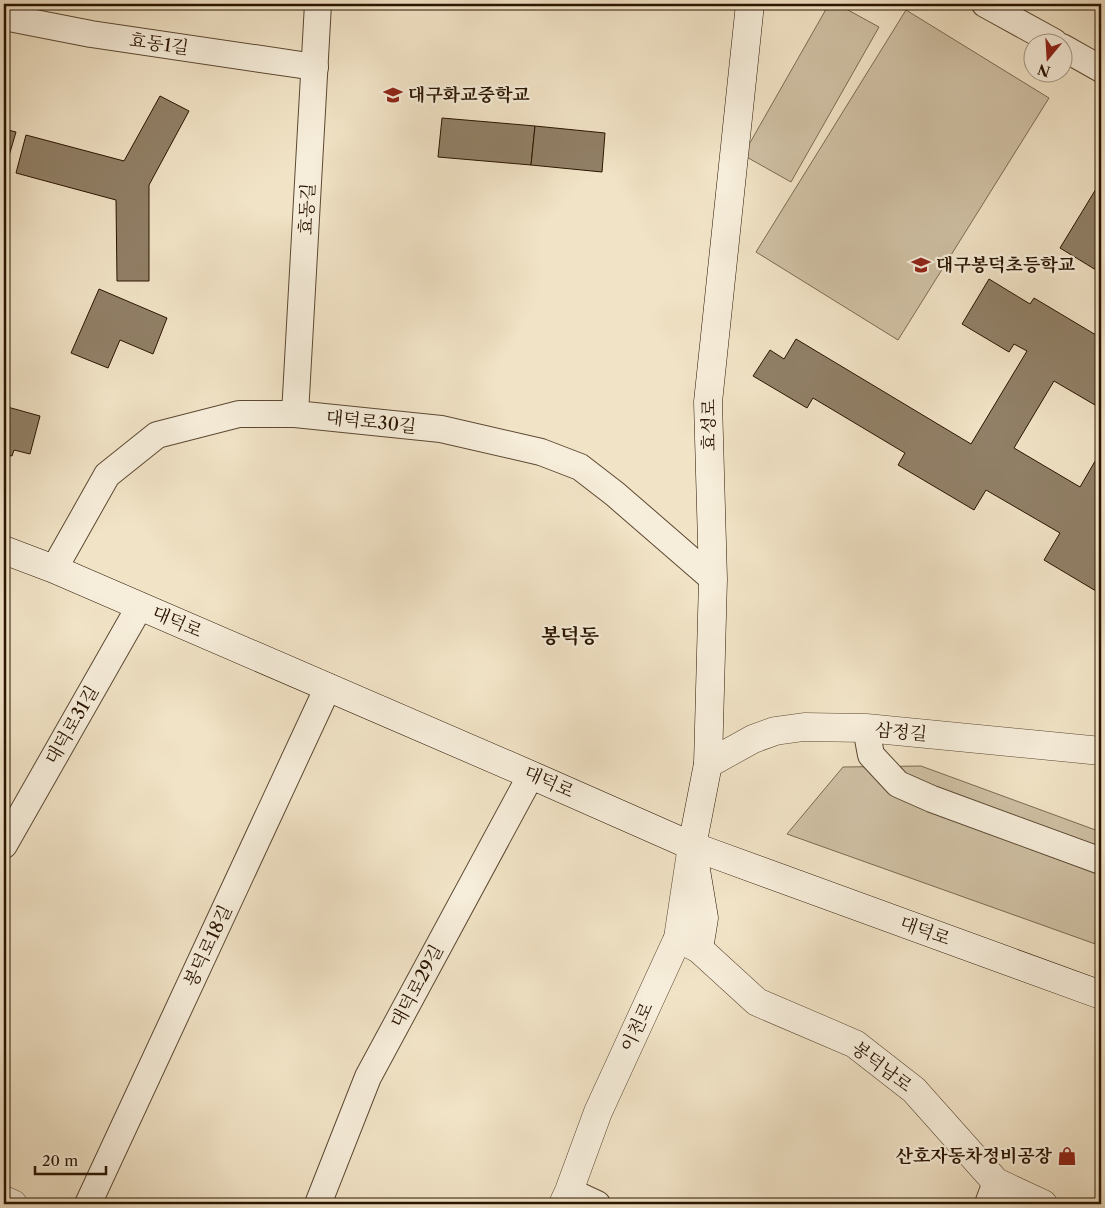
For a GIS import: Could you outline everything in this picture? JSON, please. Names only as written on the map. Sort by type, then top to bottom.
[{"type":"main road","name":"효성로","points":[[692,846],[708,764],[713,579],[708,402],[750,4]]},
{"type":"main road","name":"대덕로","points":[[5,552],[54,569],[692,846],[1101,995]]},
{"type":"main road","name":"삼정길","points":[[708,764],[753,739],[775,731],[804,727],[866,728],[1101,751]]},
{"type":"main road","name":"이천로","points":[[566,1198],[598,1112],[688,943],[704,918],[692,846]]},
{"type":"main road","name":"봉덕남로","points":[[688,943],[757,1002],[855,1044],[914,1090],[992,1193],[1043,1204]]},
{"type":"main road","points":[[4,1200],[12,1204]]},
{"type":"street","name":"효동길","points":[[295,414],[318,4]]},
{"type":"street","points":[[985,4],[1036,32]]},
{"type":"street","name":"효동1길","points":[[4,17],[91,34],[315,66]]},
{"type":"street","points":[[1072,53],[1101,69]]},
{"type":"street","name":"대덕로30길","points":[[54,569],[106,474],[158,435],[239,414],[295,414],[441,429],[541,452],[580,467],[615,494],[713,579]]},
{"type":"street","name":"대덕로31길","points":[[4,845],[140,606]]},
{"type":"street","name":"봉덕로18길","points":[[88,1204],[328,687]]},
{"type":"street","points":[[866,728],[871,755],[898,784],[932,799],[1101,861]]},
{"type":"street","name":"대덕로29길","points":[[318,1204],[368,1077],[532,775]]},
{"type":"street","points":[[566,1198],[597,1204]]},
{"type":"shaded area","points":[[829,4],[837,4],[879,27],[791,182],[743,155]]},
{"type":"shaded area","points":[[906,10],[1049,98],[898,340],[756,252]]},
{"type":"shaded area","points":[[921,766],[1101,832],[1101,946],[787,834],[843,767]]},
{"type":"building","points":[[160,96],[189,111],[149,185],[149,281],[117,281],[116,200],[16,173],[26,135],[124,161]]},
{"type":"building","points":[[442,118],[535,126],[531,165],[438,157]]},
{"type":"building","points":[[535,126],[605,133],[602,172],[531,165]]},
{"type":"building","points":[[4,129],[16,132],[6,166],[4,166]]},
{"type":"building","points":[[1099,184],[1101,185],[1101,273],[1060,248]]},
{"type":"building","points":[[989,279],[1030,304],[1034,298],[1101,338],[1101,394],[1095,405],[1054,381],[1014,448],[1080,487],[1101,451],[1101,594],[1044,560],[1060,533],[986,490],[974,510],[898,465],[905,453],[813,398],[807,408],[753,376],[770,350],[784,359],[796,339],[971,444],[1027,351],[1014,344],[1009,352],[962,324]]},
{"type":"building","points":[[99,289],[167,318],[153,354],[120,340],[108,368],[71,353]]},
{"type":"building","points":[[4,406],[40,416],[30,454],[14,450],[12,456],[4,454]]},
{"type":"place","name":"대구화교중학교","points":[[393,95]]},
{"type":"place","name":"대구봉덕초등학교","points":[[921,265]]},
{"type":"place","name":"산호자동차정비공장","points":[[1067,1156]]},
{"type":"district","name":"봉덕동","points":[[570,636]]}]
